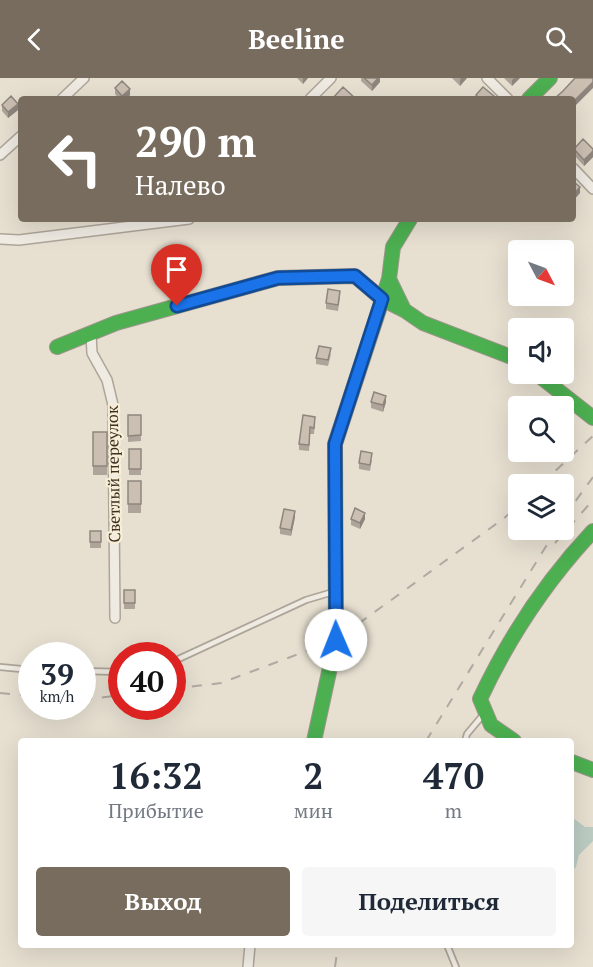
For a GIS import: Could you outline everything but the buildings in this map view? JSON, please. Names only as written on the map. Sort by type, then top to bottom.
[{"type":"street","points":[[65,96],[84,78]]},
{"type":"street","points":[[313,96],[331,78]]},
{"type":"street","points":[[487,78],[505,96]]},
{"type":"street","points":[[531,96],[550,78]]},
{"type":"street","points":[[0,155],[18,139]]},
{"type":"street","points":[[576,171],[593,189]]},
{"type":"street","points":[[0,239],[19,240],[165,222]]},
{"type":"street","points":[[405,310],[389,279],[388,266],[395,238],[408,222]]},
{"type":"street","points":[[57,347],[116,323],[278,278],[355,276],[382,299],[405,310],[423,323],[508,356]]},
{"type":"street","points":[[315,738],[336,640],[335,444],[389,279]]},
{"type":"street","name":"Светлый переулок","points":[[91,334],[92,353],[107,380],[113,405],[115,618]]},
{"type":"street","points":[[550,384],[590,416]]},
{"type":"street","points":[[506,738],[483,715],[480,699],[517,629],[557,572],[593,531]]},
{"type":"street","points":[[574,763],[593,770]]},
{"type":"street","points":[[248,967],[250,948]]},
{"type":"lane","points":[[186,656],[306,600],[335,591]]},
{"type":"lane","points":[[0,667],[18,669]]},
{"type":"lane","points":[[466,738],[483,715]]},
{"type":"lane","points":[[448,948],[456,967]]},
{"type":"shaded area","points":[[574,819],[585,827],[593,827],[593,841],[579,855],[574,870]]},
{"type":"railway","points":[[552,474],[593,436]]},
{"type":"railway","points":[[574,503],[593,477]]},
{"type":"railway","points":[[555,543],[593,500]]},
{"type":"railway","points":[[186,687],[221,683],[336,640],[508,515]]},
{"type":"railway","points":[[428,738],[550,540]]},
{"type":"railway","points":[[0,693],[18,695]]},
{"type":"railway","points":[[96,698],[108,697]]},
{"type":"railway","points":[[335,967],[338,948]]},
{"type":"traffic: fast","points":[[532,96],[550,78]]},
{"type":"traffic: fast","points":[[315,738],[336,640],[335,444],[389,279],[393,247],[408,222]]},
{"type":"traffic: fast","points":[[57,347],[116,323],[278,278],[355,276],[382,299],[404,310]]},
{"type":"traffic: fast","points":[[389,279],[404,310],[423,323],[508,356]]},
{"type":"traffic: fast","points":[[550,384],[593,418]]},
{"type":"traffic: fast","points":[[510,738],[491,725],[480,699],[503,654],[530,610],[593,531]]},
{"type":"traffic: fast","points":[[574,763],[593,770]]},
{"type":"route","points":[[177,306],[278,278],[355,276],[382,299],[335,444],[336,640]]}]
